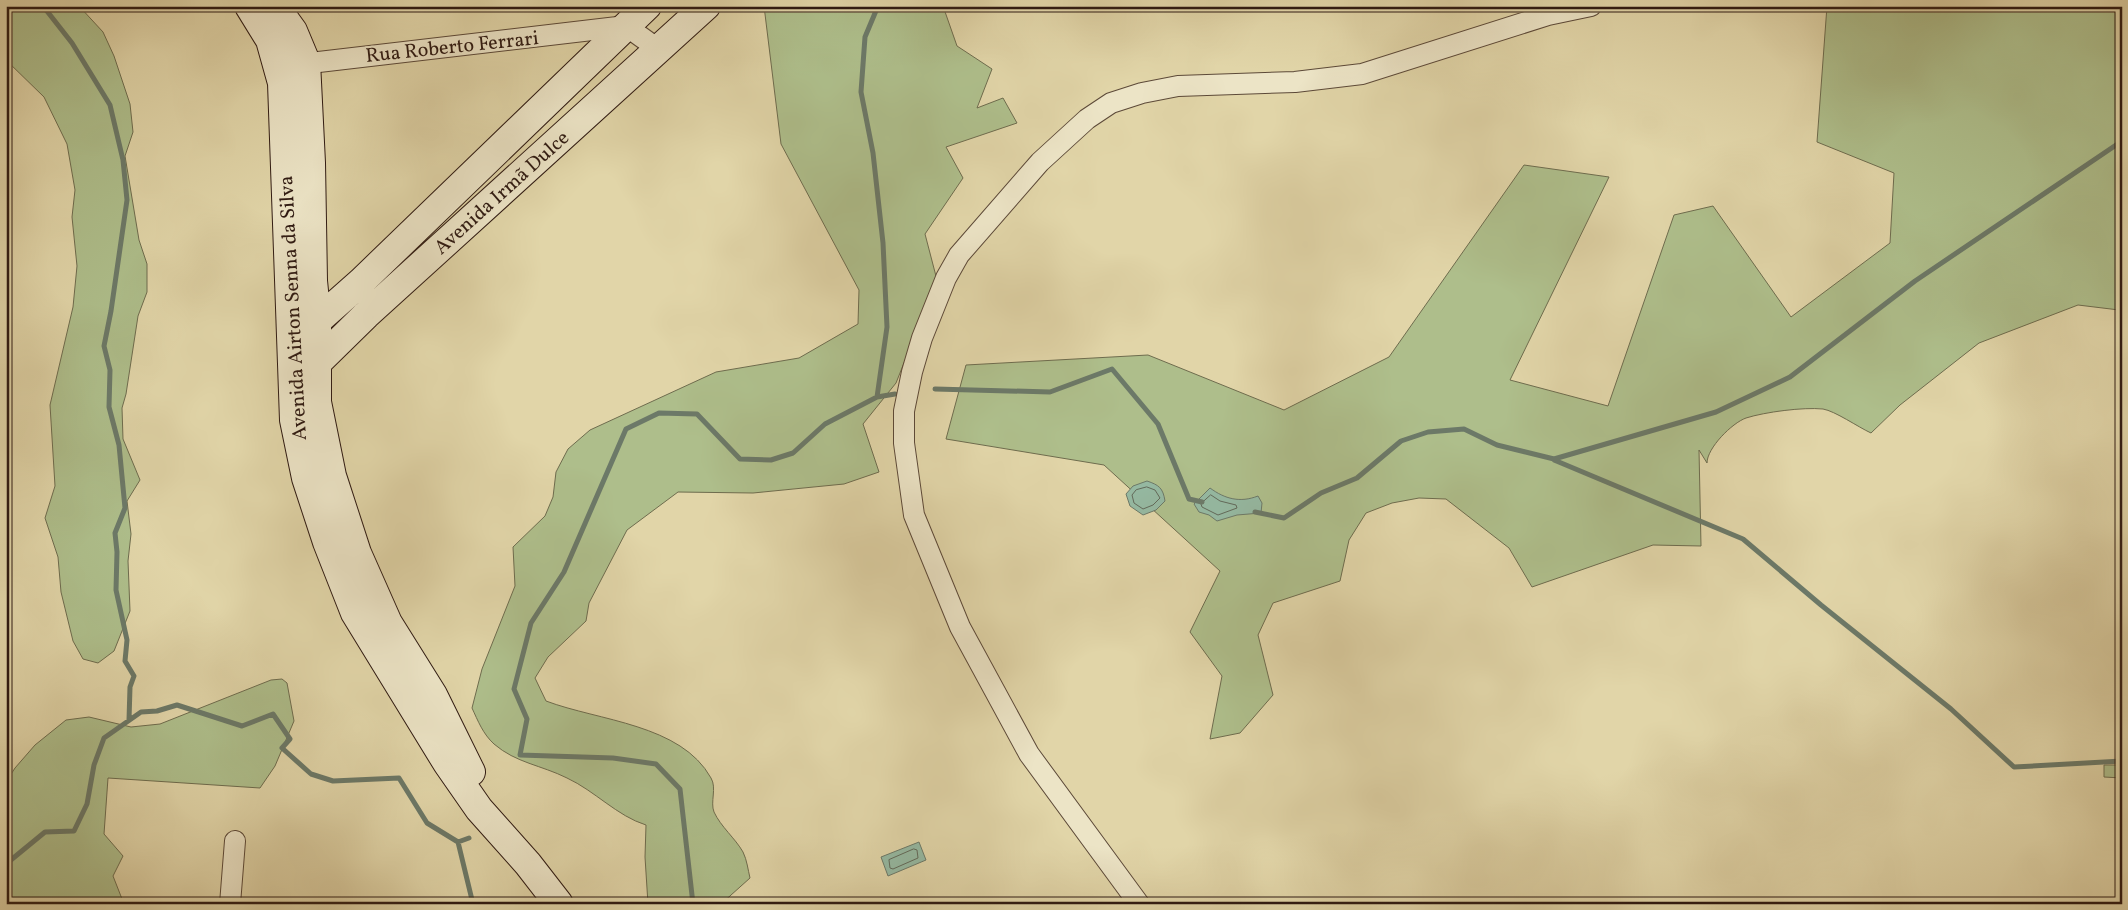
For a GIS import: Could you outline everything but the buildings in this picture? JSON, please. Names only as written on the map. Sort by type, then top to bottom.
[{"type":"street","name":"Avenida Airton Senna da Silva","points":[[249,6],[270,40],[282,83],[284,182],[292,334],[305,369]]},
{"type":"street","name":"Avenida Airton Senna da Silva","points":[[276,6],[293,31],[306,62],[311,163],[312,281],[317,321],[294,420],[306,478],[327,542],[355,613],[422,701],[499,808],[581,904]]},
{"type":"street","name":"Avenida Irmã Dulce","points":[[292,334],[317,321],[361,282],[647,6]]},
{"type":"street","name":"Avenida Irmã Dulce","points":[[305,369],[706,6]]},
{"type":"street","points":[[1139,904],[1029,754],[960,627],[914,515],[905,452],[904,411],[912,372],[922,338],[946,278],[959,255],[1040,162],[1087,118],[1111,103],[1142,93],[1178,86],[1295,82],[1362,74],[1548,15],[1591,6]]},
{"type":"street","name":"Rua Roberto Ferrari","points":[[279,68],[306,62],[626,26]]},
{"type":"street","points":[[626,26],[658,49]]},
{"type":"street","name":"Avenida Airton Senna da Silva","points":[[422,701],[447,762],[479,809],[528,864],[559,904]]},
{"type":"street","points":[[230,904],[235,841]]},
{"type":"shaded area","points":[[6,6],[79,6],[103,32],[114,56],[130,104],[133,132],[125,156],[139,240],[147,264],[147,292],[138,316],[126,394],[122,408],[123,439],[140,480],[127,501],[131,534],[128,561],[130,611],[114,651],[98,663],[83,659],[73,641],[61,592],[58,557],[45,518],[55,486],[50,405],[73,307],[77,266],[72,217],[75,190],[67,144],[44,97],[6,60]]},
{"type":"shaded area","points":[[764,6],[943,6],[957,46],[992,69],[977,108],[1003,98],[1017,123],[946,147],[963,178],[925,234],[937,280],[896,383],[863,424],[879,472],[844,484],[753,493],[678,492],[627,530],[589,603],[586,621],[548,657],[535,678],[546,701],[637,727],[660,735],[680,746],[697,760],[713,782],[714,812],[720,823],[743,852],[750,878],[721,904],[648,904],[645,857],[646,825],[625,816],[577,783],[520,760],[502,750],[487,736],[472,708],[482,669],[515,586],[513,547],[545,516],[553,497],[556,472],[568,449],[590,430],[716,372],[799,358],[858,324],[859,290],[781,144]]},
{"type":"shaded area","points":[[1827,6],[2122,6],[2122,307],[2119,310],[2078,305],[1979,343],[1900,405],[1871,433],[1823,409],[1795,409],[1773,412],[1740,421],[1716,443],[1711,450],[1707,463],[1699,450],[1701,546],[1653,545],[1532,587],[1509,548],[1446,499],[1419,498],[1392,503],[1366,513],[1349,540],[1340,581],[1273,603],[1258,635],[1273,695],[1240,733],[1210,739],[1222,676],[1190,632],[1220,571],[1104,465],[946,439],[966,365],[1148,355],[1284,410],[1389,357],[1524,165],[1609,177],[1510,380],[1608,406],[1674,215],[1713,206],[1791,317],[1890,243],[1894,173],[1817,142]]},
{"type":"shaded area","points":[[282,679],[287,683],[294,721],[275,766],[260,788],[108,778],[104,834],[123,856],[113,876],[124,904],[6,904],[6,782],[15,768],[35,745],[66,720],[89,717],[131,727],[160,724],[271,680]]},
{"type":"shaded area","points":[[2117,752],[2122,752],[2122,778],[2104,777],[2104,765],[2117,765]]},
{"type":"water","points":[[1147,481],[1160,488],[1165,501],[1156,510],[1143,515],[1130,506],[1126,494],[1133,486]]},
{"type":"water","points":[[1210,488],[1221,495],[1233,499],[1258,496],[1262,503],[1261,513],[1237,515],[1217,521],[1209,515],[1199,512],[1194,504]]},
{"type":"water","points":[[919,842],[926,860],[888,876],[881,857]]},
{"type":"waterway","points":[[43,6],[72,43],[110,105],[123,160],[127,200],[104,346],[110,370],[109,407],[119,445],[125,508],[115,533],[117,552],[116,590],[127,640],[125,661],[134,676],[130,687],[129,720]]},
{"type":"waterway","points":[[877,397],[887,327],[883,243],[873,153],[861,92],[865,37],[878,6]]},
{"type":"waterway","points":[[1255,512],[1284,518],[1321,493],[1357,478],[1401,441],[1428,432],[1464,429],[1497,445],[1554,459],[1716,412],[1790,377],[1915,281],[2122,141]]},
{"type":"waterway","points":[[935,389],[1050,392],[1112,369],[1158,424],[1189,499],[1202,502]]},
{"type":"waterway","points":[[693,904],[680,789],[656,764],[613,758],[520,755],[527,719],[514,689],[531,623],[564,572],[626,429],[659,413],[697,414],[740,459],[771,460],[793,453],[825,424],[877,397],[895,394]]},
{"type":"waterway","points":[[1554,460],[1743,539],[1821,605],[1951,709],[2014,767],[2122,761]]},
{"type":"waterway","points":[[6,864],[45,832],[74,831],[87,804],[94,765],[104,738],[141,712],[157,711],[177,705],[242,726],[273,714],[290,739],[282,748],[311,774],[333,781],[399,778],[427,823],[458,842],[469,838]]},
{"type":"waterway","points":[[458,842],[473,904]]}]
